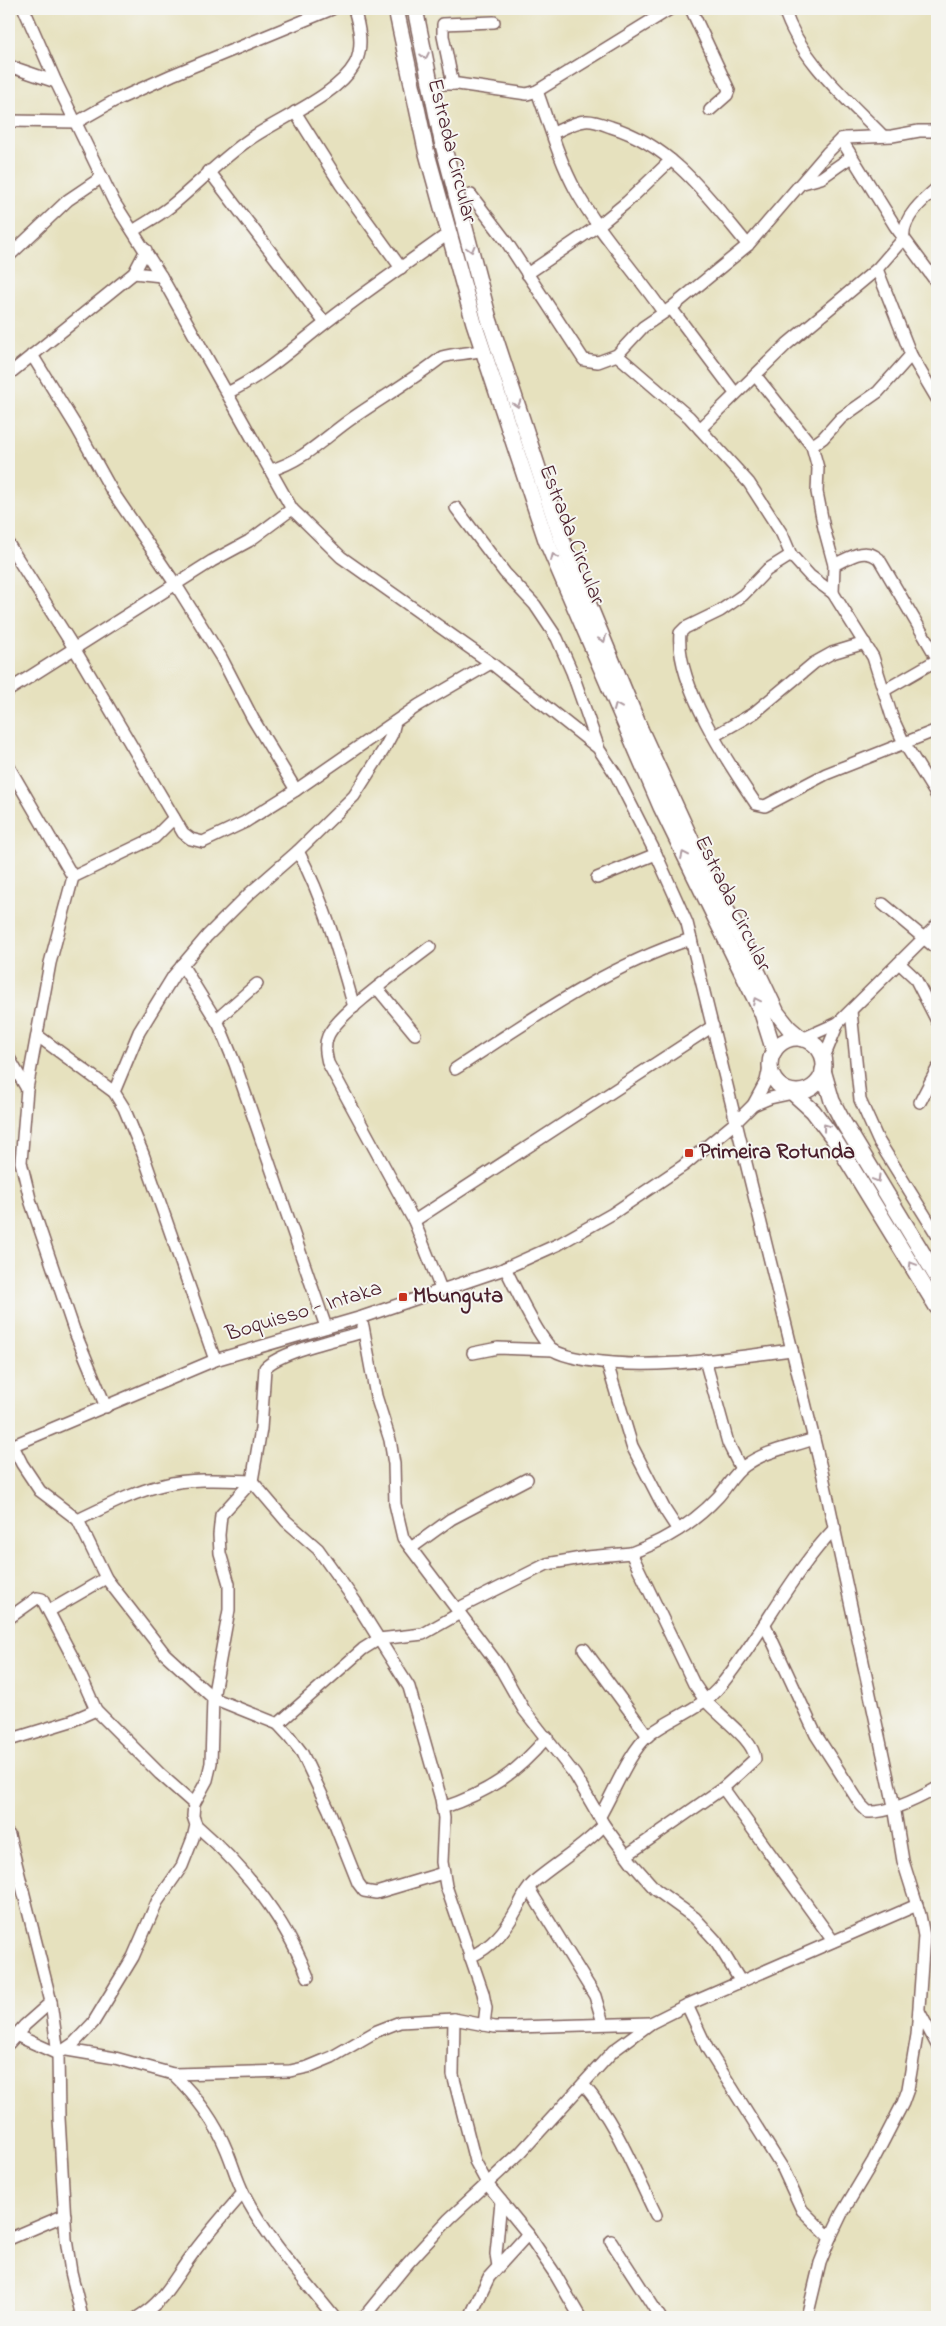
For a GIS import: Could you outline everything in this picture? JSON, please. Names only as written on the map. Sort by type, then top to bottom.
[{"type":"main road","name":"Estrada Circular","points":[[396,9],[426,150],[449,234],[483,350],[546,540],[649,781],[762,1013],[772,1054]]},
{"type":"main road","name":"Estrada Circular","points":[[416,10],[442,140],[489,319],[560,535],[641,732],[704,868],[742,939],[777,1013],[789,1028],[802,1039]]},
{"type":"main road","points":[[937,1278],[832,1101],[816,1046],[802,1039],[789,1039],[772,1054],[772,1076],[777,1083],[793,1093],[813,1111],[834,1139],[937,1307]]},
{"type":"main road","points":[[793,1093],[815,1085],[823,1065]]},
{"type":"street","points":[[24,9],[56,82],[77,122],[114,202],[146,250],[292,509],[341,557],[491,663],[598,748]]},
{"type":"street","points":[[9,121],[77,122],[114,100],[332,9]]},
{"type":"street","points":[[133,231],[170,207],[209,171],[250,139],[345,78],[356,62],[360,47],[360,30],[354,9]]},
{"type":"street","points":[[430,84],[452,84],[526,94],[537,91],[670,9]]},
{"type":"street","points":[[691,9],[729,90],[727,95],[710,110]]},
{"type":"street","points":[[784,9],[788,21],[807,54],[883,136]]},
{"type":"street","points":[[452,84],[443,36],[443,24],[494,22]]},
{"type":"street","points":[[9,66],[56,82]]},
{"type":"street","points":[[537,91],[566,171],[599,225],[735,393]]},
{"type":"street","points":[[294,112],[341,184],[401,268]]},
{"type":"street","points":[[552,134],[578,123],[593,121],[639,137],[656,146],[709,198],[748,245]]},
{"type":"street","points":[[471,195],[488,216],[584,360],[598,362],[617,355],[643,327],[748,245],[827,153],[841,140],[919,131],[937,132]]},
{"type":"street","points":[[841,140],[904,238],[937,283]]},
{"type":"street","points":[[803,183],[822,178],[851,157]]},
{"type":"street","points":[[527,274],[599,225],[627,202],[671,160]]},
{"type":"street","points":[[209,171],[325,323]]},
{"type":"street","points":[[9,256],[68,200],[102,177]]},
{"type":"street","points":[[904,238],[902,231],[914,212],[937,188]]},
{"type":"street","points":[[227,393],[245,384],[325,323],[449,234]]},
{"type":"street","points":[[700,429],[787,344],[877,269],[904,238]]},
{"type":"street","points":[[9,374],[134,273],[146,250]]},
{"type":"street","points":[[877,269],[911,354],[937,399]]},
{"type":"street","points":[[134,273],[161,276]]},
{"type":"street","points":[[271,470],[303,457],[354,417],[442,357],[453,354],[468,355],[483,350]]},
{"type":"street","points":[[812,446],[823,438],[848,413],[878,392],[911,354]]},
{"type":"street","points":[[32,355],[45,373],[112,490],[176,585],[221,658],[253,719],[296,790]]},
{"type":"street","points":[[617,355],[660,390],[700,429],[749,483],[782,534],[791,555],[810,576],[833,593],[866,643],[885,690],[892,717],[904,743],[937,796]]},
{"type":"street","points":[[755,375],[812,446],[818,468],[818,492],[824,528],[834,566],[833,593]]},
{"type":"street","points":[[456,508],[506,573],[535,605],[557,638],[572,672],[598,748],[616,775],[656,854],[687,923],[835,1528],[894,1806],[903,1861],[917,1905],[924,1936],[919,2011],[910,2080],[904,2102],[830,2238],[820,2263],[807,2317]]},
{"type":"street","points":[[9,690],[212,561],[248,541],[292,509]]},
{"type":"street","points":[[9,545],[74,648],[183,833],[191,839],[203,842],[245,822],[296,790],[419,705],[491,663]]},
{"type":"street","points":[[834,566],[860,553],[873,554],[879,559],[937,659],[885,690]]},
{"type":"street","points":[[791,555],[767,570],[742,596],[728,606],[685,628],[680,633],[680,652],[687,679],[714,736],[732,768],[759,806],[765,806],[826,774],[937,730]]},
{"type":"street","points":[[714,736],[754,712],[814,663],[832,653],[866,643]]},
{"type":"street","points":[[114,1092],[139,1032],[182,965],[250,893],[298,851],[354,796],[384,749],[392,734],[395,722]]},
{"type":"street","points":[[9,767],[72,877],[50,963],[28,1089],[22,1139],[23,1175],[74,1330],[106,1407]]},
{"type":"street","points":[[72,877],[154,838],[174,818]]},
{"type":"street","points":[[298,851],[314,883],[327,918],[354,1007]]},
{"type":"street","points":[[597,878],[656,854]]},
{"type":"street","points":[[883,904],[937,949]]},
{"type":"street","points":[[802,1039],[838,1023],[937,925]]},
{"type":"street","points":[[455,1069],[589,982],[663,948],[691,939]]},
{"type":"street","points":[[430,947],[354,1007],[332,1028],[325,1046],[328,1063],[414,1221],[441,1289]]},
{"type":"street","points":[[899,963],[915,978],[937,1021]]},
{"type":"street","points":[[182,965],[216,1020],[235,1064],[326,1327]]},
{"type":"street","points":[[216,1020],[257,984]]},
{"type":"street","points":[[378,988],[416,1034]]},
{"type":"street","points":[[851,1011],[860,1100],[878,1140],[937,1235]]},
{"type":"street","points":[[823,1065],[838,1023]]},
{"type":"street","points":[[414,1221],[713,1026]]},
{"type":"street","points":[[38,1036],[114,1092],[124,1108],[143,1154],[215,1360]]},
{"type":"street","points":[[753,1105],[766,1081],[772,1054]]},
{"type":"street","points":[[9,1058],[28,1089]]},
{"type":"street","points":[[920,1102],[937,1069]]},
{"type":"street","points":[[753,1105],[770,1098],[793,1093]]},
{"type":"street","name":"Boquisso - Intaka","points":[[11,1446],[215,1360],[362,1317],[505,1268],[559,1244],[612,1214],[683,1166],[736,1122],[753,1105]]},
{"type":"street","points":[[505,1268],[543,1338],[554,1350]]},
{"type":"street","points":[[362,1317],[376,1396],[390,1440],[399,1525],[403,1538],[498,1664],[524,1710],[575,1775],[602,1820],[627,1855],[650,1884],[695,1918],[716,1941],[741,1982]]},
{"type":"street","points":[[308,1977],[285,1927],[264,1898],[214,1841],[196,1825],[193,1816],[194,1804],[207,1780],[211,1763],[214,1698],[229,1610],[228,1584],[220,1553],[221,1515],[252,1481],[261,1430],[265,1368],[270,1363],[297,1352],[364,1332]]},
{"type":"street","points":[[473,1353],[498,1348],[554,1350],[572,1358],[650,1366],[792,1350]]},
{"type":"street","points":[[705,1360],[728,1443],[741,1469]]},
{"type":"street","points":[[607,1363],[632,1446],[678,1530]]},
{"type":"street","points":[[278,1724],[363,1649],[379,1639],[423,1634],[458,1611],[547,1564],[578,1558],[631,1553],[696,1519],[718,1498],[741,1469],[762,1456],[814,1439]]},
{"type":"street","points":[[11,1446],[40,1491],[78,1520],[106,1578],[165,1654],[214,1698],[278,1724],[302,1753],[329,1810],[358,1883],[364,1891],[376,1893],[443,1873]]},
{"type":"street","points":[[411,1548],[451,1519],[527,1479]]},
{"type":"street","points":[[78,1520],[139,1492],[164,1484],[184,1481],[252,1481],[286,1521],[318,1549],[409,1687],[434,1772],[442,1808],[443,1873],[453,1910],[483,1993],[486,2008],[484,2025]]},
{"type":"street","points":[[470,1958],[500,1937],[535,1881],[576,1852],[602,1820],[627,1763],[648,1736],[706,1701],[722,1684],[765,1625],[809,1557],[835,1528]]},
{"type":"street","points":[[627,1855],[722,1788],[752,1764],[755,1759],[755,1753],[706,1701],[686,1669],[631,1553]]},
{"type":"street","points":[[49,1611],[106,1578]]},
{"type":"street","points":[[9,1618],[40,1597],[73,1658],[96,1710],[160,1774],[194,1804]]},
{"type":"street","points":[[765,1625],[816,1735],[861,1805],[868,1812],[877,1812],[915,1801],[937,1788]]},
{"type":"street","points":[[584,1649],[648,1736]]},
{"type":"street","points":[[9,1740],[71,1721],[96,1710]]},
{"type":"street","points":[[442,1808],[473,1797],[510,1775],[547,1738]]},
{"type":"street","points":[[722,1788],[833,1940]]},
{"type":"street","points":[[63,2052],[93,2023],[133,1957],[157,1902],[182,1866],[196,1825]]},
{"type":"street","points":[[9,1835],[63,2052],[59,2118],[65,2215],[71,2272],[82,2317]]},
{"type":"street","points":[[529,1889],[595,1996],[603,2023]]},
{"type":"street","points":[[364,2317],[408,2263],[449,2218],[488,2185],[534,2139],[612,2051],[651,2023],[687,2005],[917,1905]]},
{"type":"street","points":[[11,2037],[51,2002]]},
{"type":"street","points":[[687,2005],[708,2048],[783,2169],[802,2210],[830,2238]]},
{"type":"street","points":[[919,2011],[937,2045]]},
{"type":"street","points":[[11,2037],[63,2052],[115,2058],[173,2074],[202,2075],[290,2071],[308,2067],[332,2057],[377,2031],[400,2022],[454,2019],[484,2025],[516,2027],[651,2023]]},
{"type":"street","points":[[454,2019],[452,2060],[456,2091],[475,2162],[488,2185],[528,2234],[555,2274],[580,2317]]},
{"type":"street","points":[[173,2074],[194,2094],[218,2130],[243,2194],[279,2247],[334,2317]]},
{"type":"street","points":[[194,2094],[197,2081],[202,2075]]},
{"type":"street","points":[[583,2084],[608,2118],[633,2163],[656,2215]]},
{"type":"street","points":[[138,2317],[164,2296],[212,2228],[243,2194]]},
{"type":"street","points":[[498,2266],[496,2254],[500,2201]]},
{"type":"street","points":[[9,2239],[65,2215]]},
{"type":"street","points":[[470,2317],[477,2300],[498,2266],[528,2234]]},
{"type":"street","points":[[611,2240],[660,2317]]},
{"type":"place","name":"Primeira Rotunda","points":[[689,1153]]},
{"type":"place","name":"Mbunguta","points":[[403,1297]]}]
